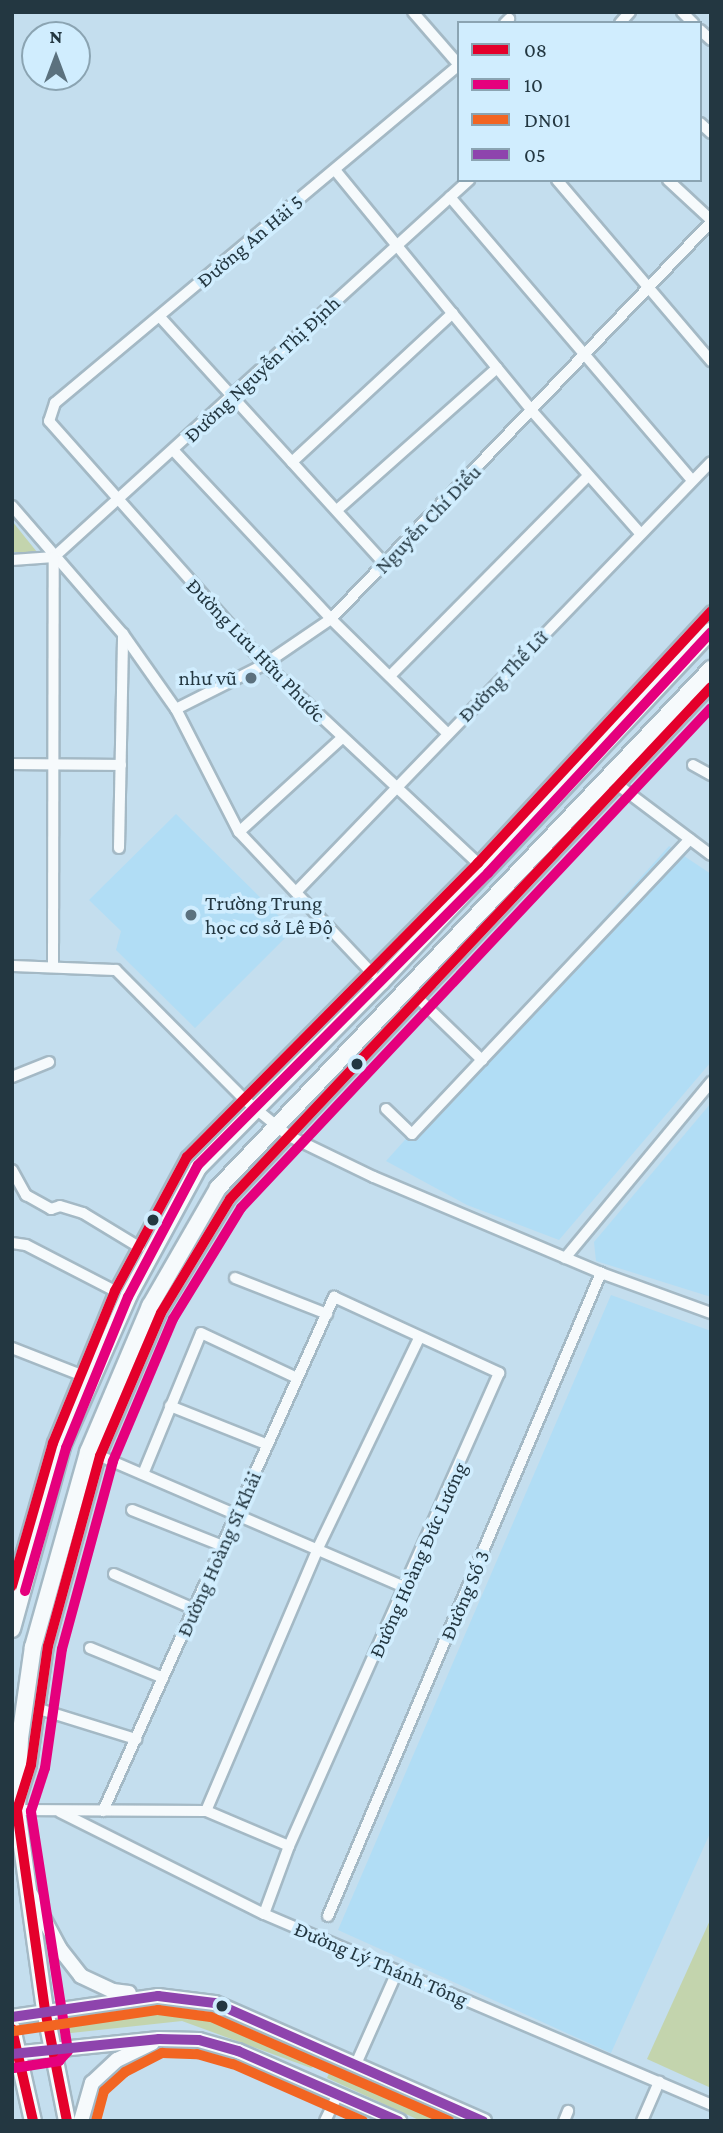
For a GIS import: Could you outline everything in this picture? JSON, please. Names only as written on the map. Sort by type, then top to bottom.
[{"type":"highway","points":[[12,1629],[63,1444],[130,1295],[198,1168],[250,1105],[711,631]]},
{"type":"highway","points":[[67,2121],[45,2010],[17,1810],[20,1738],[33,1647],[88,1452],[159,1287],[218,1188],[282,1131],[711,669]]},
{"type":"highway","points":[[12,2028],[15,2054],[33,2121]]},
{"type":"main road","points":[[27,1887],[60,1949],[81,1976],[113,1991],[215,2003],[484,2121]]},
{"type":"main road","points":[[12,2017],[45,2010],[158,1996]]},
{"type":"main road","points":[[81,2121],[92,2083],[117,2060],[159,2039]]},
{"type":"main road","points":[[15,2054],[159,2039],[199,2040],[238,2051],[399,2121]]},
{"type":"street","points":[[413,12],[457,63]]},
{"type":"street","name":"Đường An Hải 5","points":[[49,421],[55,403],[457,67]]},
{"type":"street","points":[[335,170],[533,411],[640,534]]},
{"type":"street","name":"Đường Nguyễn Thị Định","points":[[54,557],[174,451],[467,182]]},
{"type":"street","points":[[559,182],[709,355]]},
{"type":"street","points":[[670,182],[711,221]]},
{"type":"street","points":[[450,198],[692,480]]},
{"type":"street","name":"Nguyễn Chí Diểu","points":[[176,709],[265,664],[331,619],[650,289],[711,221]]},
{"type":"street","points":[[292,461],[453,313]]},
{"type":"street","points":[[160,317],[384,563]]},
{"type":"street","points":[[337,510],[497,368]]},
{"type":"street","name":"Đường Lưu Hữu Phước","points":[[49,421],[117,502],[265,664],[478,863]]},
{"type":"street","points":[[174,451],[331,619],[447,733]]},
{"type":"street","name":"Đường Thế Lữ","points":[[297,891],[711,462]]},
{"type":"street","points":[[390,676],[588,476]]},
{"type":"street","points":[[12,506],[123,634],[176,709],[239,832],[372,973]]},
{"type":"street","points":[[12,561],[54,557]]},
{"type":"street","points":[[53,965],[54,557]]},
{"type":"street","points":[[12,1587],[52,1443],[115,1291],[187,1157],[250,1105],[711,611]]},
{"type":"street","points":[[119,848],[123,634]]},
{"type":"street","points":[[289,1846],[206,1811],[17,1810],[31,1765],[48,1646],[100,1456],[184,1271],[230,1199],[282,1131],[419,999],[711,687]]},
{"type":"street","points":[[239,832],[342,738]]},
{"type":"street","points":[[12,764],[121,765]]},
{"type":"street","points":[[694,765],[711,775]]},
{"type":"street","points":[[618,785],[711,855]]},
{"type":"street","points":[[386,1109],[412,1134],[690,839]]},
{"type":"street","points":[[12,966],[105,968],[125,975],[250,1105],[282,1131],[374,1177],[601,1273],[711,1313]]},
{"type":"street","points":[[419,999],[482,1060]]},
{"type":"street","points":[[12,1077],[49,1062]]},
{"type":"street","points":[[565,1258],[711,1082]]},
{"type":"street","points":[[12,1170],[26,1195],[51,1209],[60,1206],[83,1213],[139,1247]]},
{"type":"street","points":[[12,1243],[26,1245],[115,1291]]},
{"type":"street","name":"Đường Số 3","points":[[328,1916],[601,1273]]},
{"type":"street","points":[[235,1278],[327,1314]]},
{"type":"street","name":"Đường Hoàng Sĩ Khải","points":[[103,1811],[334,1297]]},
{"type":"street","name":"Đường Hoàng Đức Lương","points":[[264,1914],[289,1846],[407,1588],[499,1373],[334,1297]]},
{"type":"street","points":[[143,1474],[201,1333],[297,1378]]},
{"type":"street","points":[[206,1811],[318,1548],[419,1338]]},
{"type":"street","points":[[12,1348],[80,1375]]},
{"type":"street","points":[[170,1406],[268,1445]]},
{"type":"street","points":[[100,1456],[407,1588]]},
{"type":"street","points":[[132,1510],[223,1546]]},
{"type":"street","points":[[114,1574],[194,1609]]},
{"type":"street","points":[[90,1648],[163,1678]]},
{"type":"street","points":[[39,1709],[136,1739]]},
{"type":"street","name":"Đường Lý Thánh Tông","points":[[57,1810],[264,1914],[711,2105]]},
{"type":"street","points":[[356,2064],[397,1972]]},
{"type":"street","points":[[642,2121],[659,2082]]},
{"type":"street","points":[[325,2121],[338,2094]]},
{"type":"shaded area","name":"Trường Trung học cơ sở Lê Độ","points":[[176,814],[293,930],[195,1028],[116,950],[121,931],[89,900]]},
{"type":"shaded area","points":[[669,846],[711,874],[711,1062],[559,1240],[467,1205],[386,1161]]},
{"type":"shaded area","points":[[711,1103],[711,1297],[596,1261],[594,1242]]},
{"type":"shaded area","points":[[611,1295],[711,1331],[711,1831],[611,2053],[338,1930]]},
{"type":"green space","points":[[12,521],[37,552],[12,552]]},
{"type":"green space","points":[[711,1918],[711,2088],[647,2059]]},
{"type":"green space","points":[[181,2009],[217,2017],[314,2056],[319,2064],[311,2068],[182,2021],[71,2033],[65,2030],[68,2024]]},
{"type":"green space","points":[[332,2066],[454,2121],[421,2121],[327,2078]]},
{"type":"transit line","name":"08","points":[[12,1586],[53,1443],[115,1291],[187,1157],[478,863],[711,611]]},
{"type":"transit line","name":"10","points":[[25,1591],[66,1448],[128,1297],[198,1165],[488,873],[711,632]]},
{"type":"transit line","name":"08","points":[[67,2121],[45,2010],[17,1810],[31,1765],[48,1646],[100,1456],[161,1313],[230,1199],[711,687]]},
{"type":"transit line","name":"10","points":[[14,2068],[59,2061],[68,2051],[31,1811],[45,1768],[62,1649],[113,1461],[173,1319],[241,1208],[711,708]]},
{"type":"transit line","name":"05","points":[[12,2017],[158,1996],[215,2003],[483,2121]]},
{"type":"transit line","name":"DN01","points":[[14,2031],[158,2010],[211,2017],[449,2121]]},
{"type":"transit line","name":"08","points":[[12,2029],[33,2121]]},
{"type":"transit line","name":"05","points":[[12,2054],[159,2039],[199,2040],[238,2051],[398,2121]]},
{"type":"transit line","name":"DN01","points":[[96,2121],[104,2091],[125,2072],[162,2053],[197,2054],[233,2064],[363,2121]]},
{"type":"place","name":"như vũ","points":[[251,678]]},
{"type":"place","name":"Trường Trung học cơ sở Lê Độ","points":[[191,915]]}]
